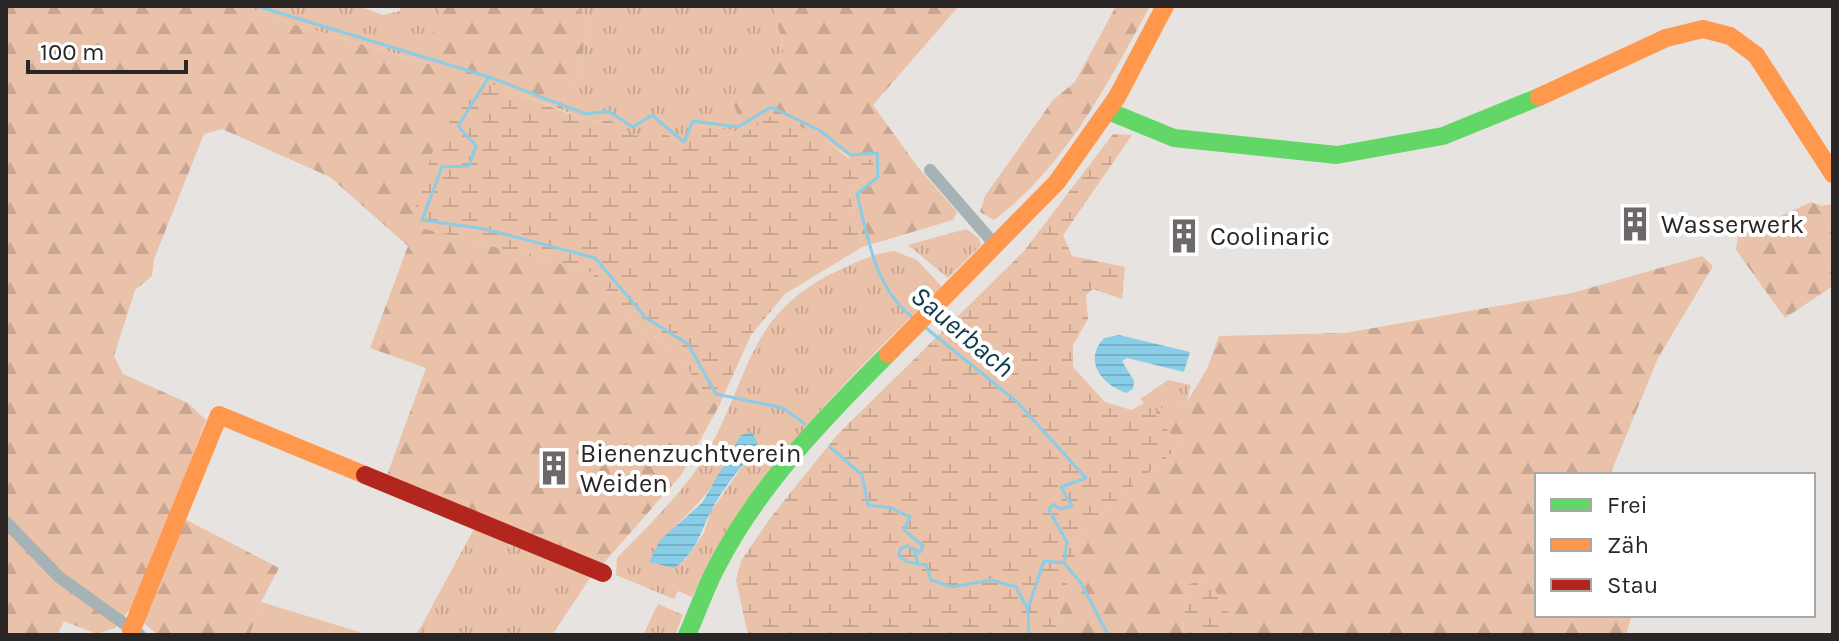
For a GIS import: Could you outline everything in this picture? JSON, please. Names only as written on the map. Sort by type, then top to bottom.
[{"type":"street","points":[[687,635],[730,542],[760,496],[819,425],[1057,182],[1108,111],[1165,6]]},
{"type":"street","points":[[1108,111],[1174,138],[1337,155],[1443,136],[1513,110],[1666,38],[1703,29],[1730,36],[1756,55],[1833,174]]},
{"type":"street","points":[[930,170],[996,246]]},
{"type":"street","points":[[6,522],[59,577],[135,633],[219,415],[603,573]]},
{"type":"green space","points":[[6,6],[245,6],[269,17],[432,65],[429,46],[442,6],[574,6],[587,18],[581,70],[560,109],[481,80],[410,225],[589,271],[639,327],[680,355],[707,400],[720,404],[681,475],[602,565],[386,478],[426,368],[370,348],[408,246],[330,177],[222,129],[204,134],[154,259],[152,276],[135,290],[114,356],[123,374],[188,403],[206,420],[171,512],[279,568],[261,602],[250,635],[158,635],[129,610],[115,628],[97,634],[64,621],[57,635],[6,635]]},
{"type":"green space","points":[[245,6],[358,6],[383,15],[400,11],[401,6],[442,6],[433,65],[269,17]]},
{"type":"green space","points":[[574,6],[773,6],[784,52],[732,101],[745,133],[699,125],[685,149],[636,137],[610,120],[588,121],[560,109],[581,70],[587,18]]},
{"type":"green space","points":[[773,6],[959,6],[873,105],[917,166],[957,212],[953,220],[862,247],[849,192],[873,174],[820,136],[745,133],[732,101],[747,62],[784,52]]},
{"type":"green space","points":[[1116,6],[1150,6],[1083,122],[1043,175],[1020,198],[994,220],[980,212],[985,196],[1053,100],[1075,82]]},
{"type":"green space","points":[[482,80],[588,121],[610,120],[636,136],[655,124],[684,149],[698,125],[745,133],[775,114],[820,136],[848,158],[873,160],[873,174],[849,192],[862,247],[785,294],[751,335],[720,404],[707,400],[680,355],[639,327],[589,271],[410,225],[437,138]]},
{"type":"green space","points":[[1113,134],[1132,135],[1063,235],[1072,256],[1125,267],[1122,299],[1093,289],[1086,295],[1088,319],[1073,345],[1073,367],[1105,402],[1131,410],[1146,402],[1180,446],[1081,531],[1054,635],[748,635],[736,580],[741,561],[771,517],[837,435],[1024,251]]},
{"type":"green space","points":[[1811,202],[1822,206],[1833,204],[1833,286],[1785,318],[1736,250],[1738,236]]},
{"type":"green space","points":[[966,229],[979,238],[981,245],[948,278],[908,245]]},
{"type":"green space","points":[[894,251],[917,260],[942,287],[835,394],[772,469],[716,552],[692,597],[678,591],[674,599],[616,575],[617,558],[666,507],[699,466],[722,424],[754,351],[782,309],[803,291],[831,274]],"holes":[[[758,444],[711,511],[704,533],[685,560],[649,562],[657,548],[709,489],[727,456]]]},
{"type":"green space","points":[[1702,256],[1713,266],[1658,358],[1611,473],[1535,473],[1535,617],[1631,617],[1626,635],[1243,635],[1206,576],[1186,587],[1183,635],[1054,635],[1081,531],[1180,446],[1155,414],[1165,405],[1187,402],[1207,369],[1219,336],[1345,333],[1572,293]]},
{"type":"green space","points":[[1168,380],[1191,385],[1187,402],[1166,405],[1155,414],[1140,399]]},
{"type":"green space","points":[[476,525],[594,572],[552,635],[403,635],[417,634]]},
{"type":"green space","points":[[1206,576],[1243,635],[1183,635],[1186,586]]},
{"type":"green space","points":[[261,602],[369,635],[250,635]]},
{"type":"green space","points":[[658,604],[683,615],[675,635],[643,635]]},
{"type":"water","points":[[1119,335],[1190,352],[1184,372],[1127,358],[1122,361],[1134,381],[1133,389],[1126,393],[1117,389],[1098,371],[1095,355],[1104,338]]},
{"type":"water","points":[[752,432],[758,444],[716,502],[688,556],[674,568],[649,562],[660,540],[702,503],[741,435]]},
{"type":"waterway","name":"Sauerbach","points":[[257,6],[489,77],[586,114],[608,111],[633,127],[652,115],[684,142],[693,121],[738,127],[771,107],[819,130],[851,155],[877,153],[878,177],[857,194],[881,277],[900,306],[913,318]]},
{"type":"waterway","name":"Sauerbach","points":[[489,77],[458,126],[476,146],[469,166],[442,167],[422,220],[485,229],[595,258],[646,318],[688,344],[716,394],[783,408],[805,424]]},
{"type":"waterway","name":"Sauerbach","points":[[926,328],[1016,401],[1086,478],[1061,487],[1072,506],[1060,509],[1053,504],[1049,510],[1067,542],[1064,563],[1044,561],[1028,608],[1029,635]]},
{"type":"waterway","name":"Sauerbach","points":[[830,447],[862,475],[868,505],[891,508],[910,517],[904,530],[923,546],[920,552],[907,546],[900,549],[899,556],[907,562],[926,565],[931,580],[952,587],[991,580],[1016,587],[1027,608]]},
{"type":"waterway","name":"Sauerbach","points":[[914,549],[918,564]]},
{"type":"waterway","points":[[1064,563],[1081,583],[1108,635]]},
{"type":"traffic: fast","points":[[1108,111],[1174,138],[1337,155],[1443,136],[1539,97]]},
{"type":"traffic: fast","points":[[687,635],[716,568],[772,481],[817,428],[888,354]]},
{"type":"traffic: slow","points":[[888,354],[1057,182],[1117,97],[1165,6]]},
{"type":"traffic: slow","points":[[1539,97],[1666,38],[1703,29],[1730,36],[1756,55],[1833,174]]},
{"type":"traffic: slow","points":[[131,631],[219,415],[365,475]]},
{"type":"traffic: jam","points":[[365,475],[603,573]]},
{"type":"place","name":"Wasserwerk","points":[[1635,224]]},
{"type":"place","name":"Coolinaric","points":[[1184,236]]},
{"type":"place","name":"Bienenzuchtverein Weiden","points":[[554,468]]}]
